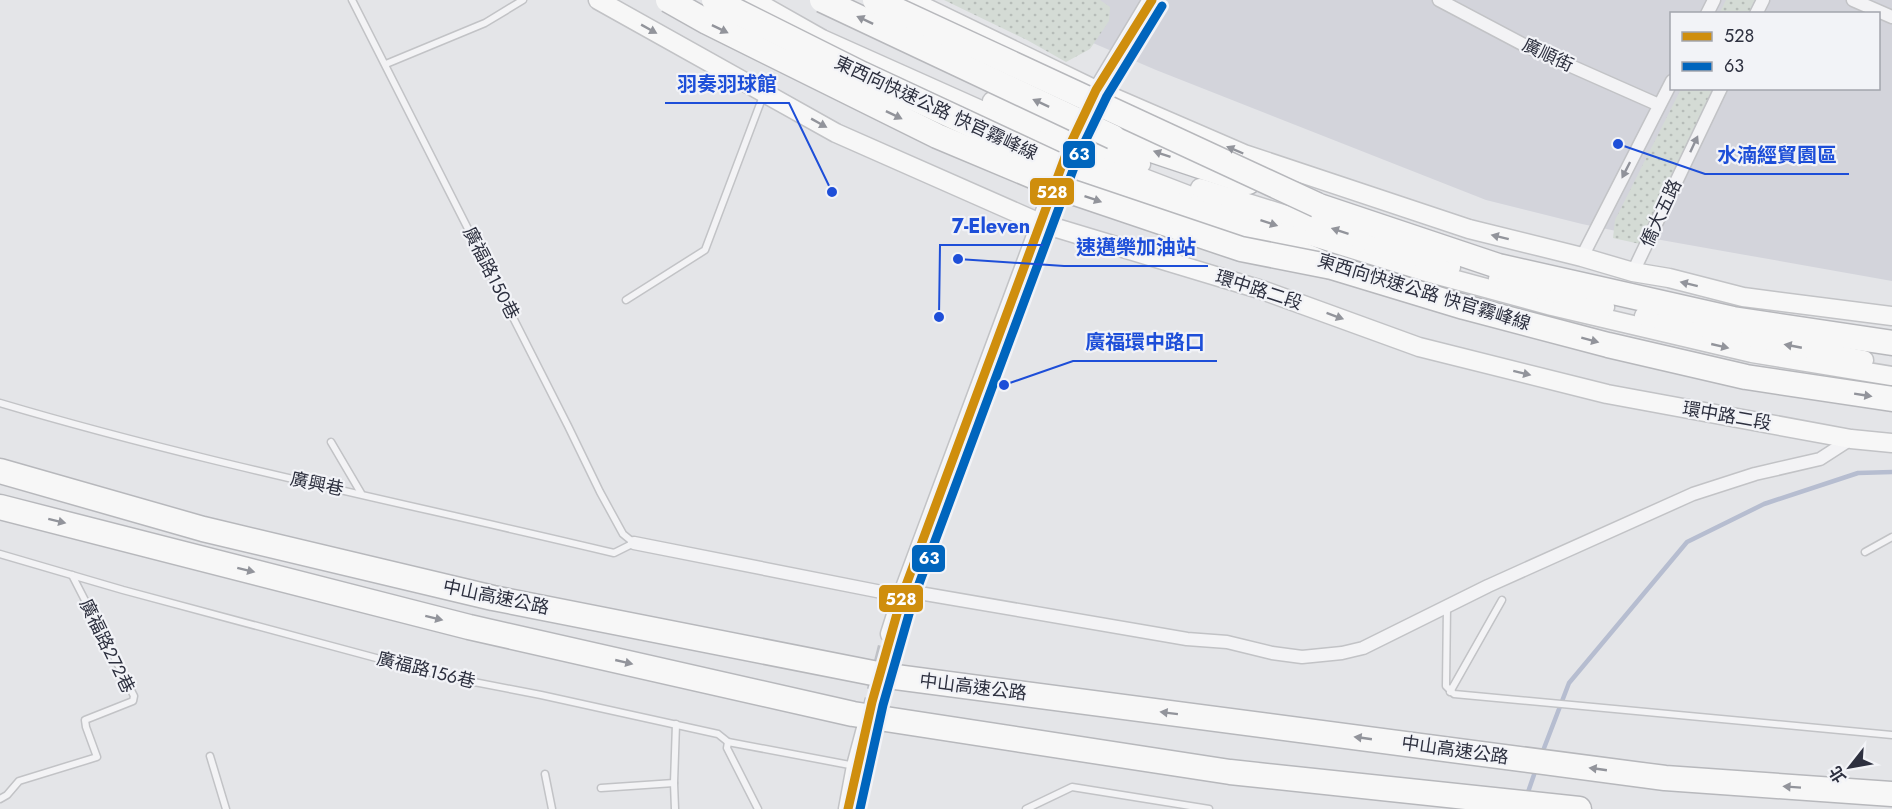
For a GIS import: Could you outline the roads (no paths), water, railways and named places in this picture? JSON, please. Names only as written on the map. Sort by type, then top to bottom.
[{"type":"highway","points":[[669,0],[707,22],[937,136],[1066,190],[1241,249],[1332,267]]},
{"type":"highway","name":"東西向快速公路 快官霧峰線","points":[[714,0],[862,74],[1068,170],[1213,217],[1332,267],[1464,307],[1608,345],[1746,377],[1892,399]]},
{"type":"highway","points":[[822,0],[1113,137],[1498,266],[1733,319],[1892,343]]},
{"type":"highway","points":[[875,0],[1317,206]]},
{"type":"highway","name":"中山高速公路","points":[[0,471],[203,529],[493,598],[888,676],[1665,778],[1892,794]]},
{"type":"highway","name":"中山高速公路","points":[[0,507],[469,627],[853,714],[1230,772],[1579,809]]},
{"type":"street","name":"環中路二段","points":[[598,0],[836,133],[1040,223],[1262,290],[1419,347],[1607,394],[1851,439],[1892,443]]},
{"type":"street","points":[[753,0],[822,39],[1227,210],[1423,271],[1530,301],[1752,353],[1892,376]]},
{"type":"street","points":[[777,0],[842,36],[1071,143],[1182,182],[1457,268],[1629,313],[1892,365]]},
{"type":"street","points":[[910,0],[1096,90],[1244,154],[1469,229],[1633,272],[1669,278],[1743,297],[1892,316]]},
{"type":"street","name":"廣順街","points":[[1439,0],[1528,47],[1659,105]]},
{"type":"street","points":[[1853,0],[1892,17]]},
{"type":"street","points":[[890,634],[902,596],[1071,143],[1096,90],[1149,1]]},
{"type":"street","points":[[1582,257],[1670,83]]},
{"type":"street","name":"僑大五路","points":[[1633,272],[1719,90]]},
{"type":"street","points":[[634,543],[902,596],[925,594],[1104,626],[1187,639],[1227,642],[1272,653],[1302,657],[1342,653],[1363,648],[1448,605],[1693,494],[1755,474],[1820,459],[1851,439]]},
{"type":"street","points":[[848,809],[868,717]]},
{"type":"lane","name":"廣福路150巷","points":[[352,0],[600,492],[623,534],[634,543]]},
{"type":"lane","points":[[386,64],[485,22],[524,0]]},
{"type":"lane","points":[[626,300],[705,250],[765,93]]},
{"type":"lane","name":"廣興巷","points":[[0,403],[70,424],[210,460],[614,553],[634,543]]},
{"type":"lane","points":[[331,442],[361,493]]},
{"type":"lane","points":[[1865,552],[1892,537]]},
{"type":"lane","name":"廣福路156巷","points":[[0,554],[443,676],[676,724],[718,734],[728,742],[856,766]]},
{"type":"lane","name":"廣福路272巷","points":[[0,799],[7,795],[19,781],[97,757],[85,720],[133,701],[134,696],[72,575]]},
{"type":"lane","points":[[1450,692],[1502,600]]},
{"type":"lane","points":[[1448,605],[1446,686],[1454,694],[1892,735]]},
{"type":"lane","points":[[675,809],[676,724]]},
{"type":"lane","points":[[728,742],[728,748],[758,809]]},
{"type":"lane","points":[[210,756],[226,809]]},
{"type":"lane","points":[[545,774],[552,809]]},
{"type":"lane","points":[[601,788],[674,783]]},
{"type":"lane","points":[[1026,809],[1072,787],[1209,809]]},
{"type":"waterway","points":[[1541,756],[1569,683],[1687,542],[1764,504],[1858,473],[1892,472]]},
{"type":"waterway","points":[[1527,795],[1536,769]]},
{"type":"tunnel","points":[[869,717],[890,634]]},
{"type":"place","name":"水湳經貿園區","points":[[1618,144]]},
{"type":"place","name":"羽奏羽球館","points":[[832,192]]},
{"type":"place","name":"速邁樂加油站","points":[[958,259]]},
{"type":"place","name":"7-Eleven","points":[[939,317]]},
{"type":"place","name":"廣福環中路口","points":[[1004,385]]}]
